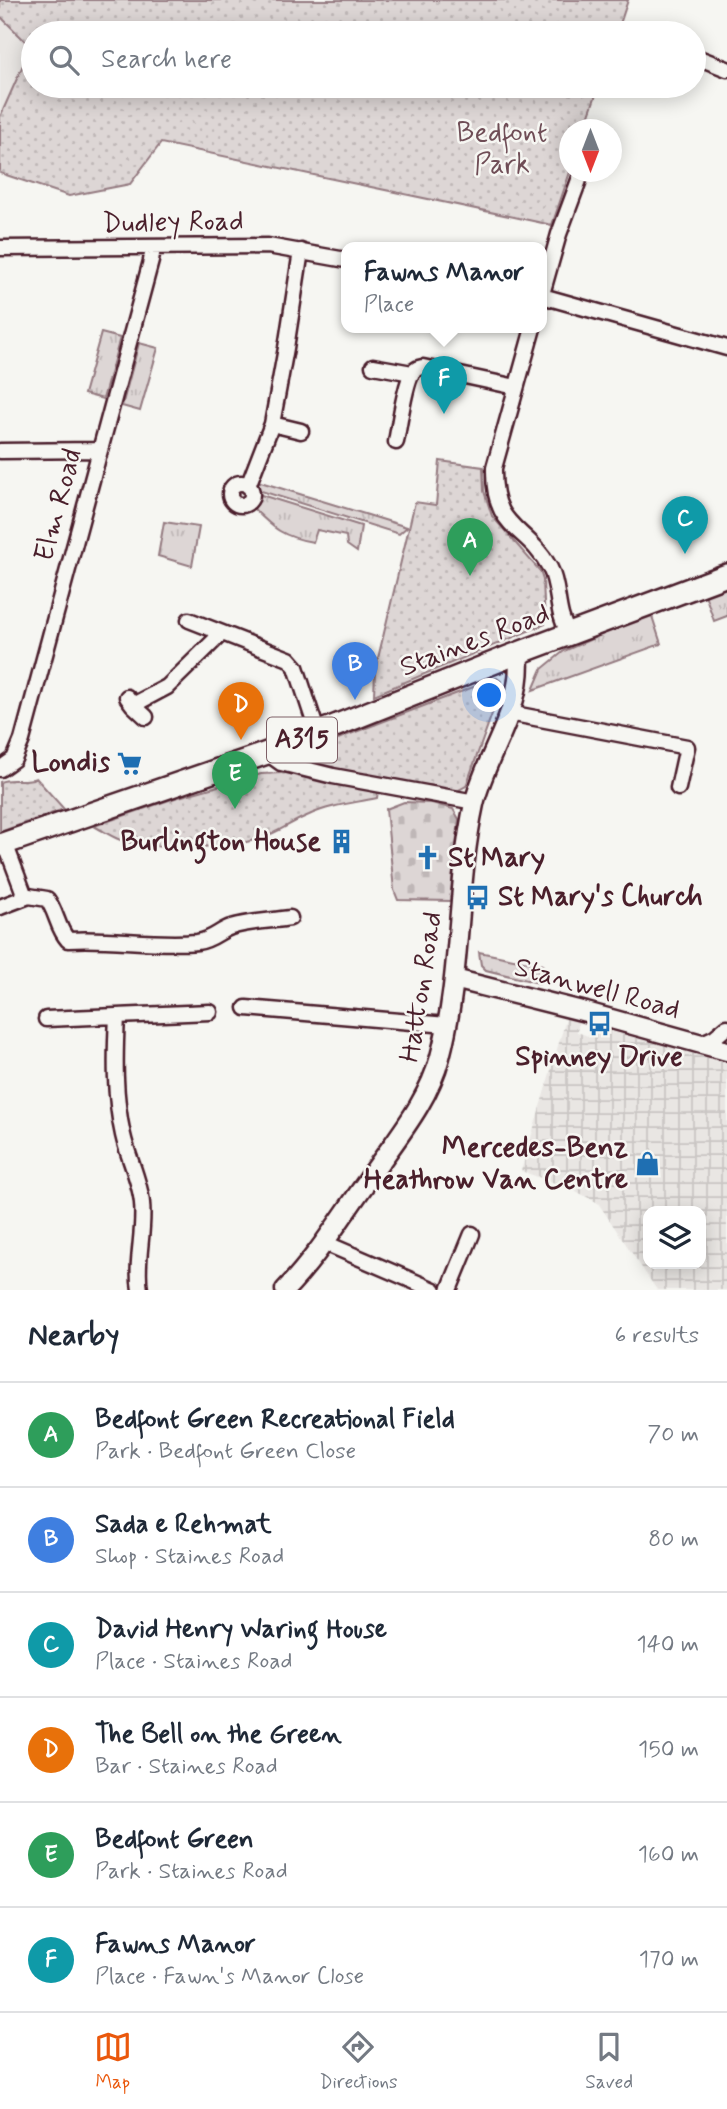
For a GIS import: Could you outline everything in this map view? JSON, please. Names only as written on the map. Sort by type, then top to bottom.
[{"type":"main road","name":"Staines Road","points":[[3,844],[267,753],[518,653],[727,575]]},
{"type":"street","points":[[706,61],[727,69]]},
{"type":"street","points":[[547,277],[578,182]]},
{"type":"street","name":"Dudley Road","points":[[0,248],[268,246],[341,259]]},
{"type":"street","name":"Elm Road","points":[[0,769],[15,759],[22,740],[153,247]]},
{"type":"street","points":[[248,486],[272,424],[301,251]]},
{"type":"street","points":[[547,296],[727,348]]},
{"type":"street","points":[[532,333],[494,468],[494,490],[498,506],[510,525],[528,540],[550,569],[568,635]]},
{"type":"street","points":[[373,366],[412,373],[424,367],[516,387]]},
{"type":"street","points":[[396,442],[412,373]]},
{"type":"street","points":[[272,424],[301,431]]},
{"type":"street","points":[[0,451],[99,450]]},
{"type":"street","points":[[189,620],[289,659],[296,667],[318,734]]},
{"type":"street","points":[[146,717],[130,701],[167,687],[222,633]]},
{"type":"street","name":"Hatton Road","points":[[285,1290],[324,1243],[431,1085],[447,1025],[475,802],[517,693],[520,673],[518,653]]},
{"type":"street","points":[[509,713],[687,747],[678,788]]},
{"type":"street","points":[[267,753],[281,763],[333,776],[475,802]]},
{"type":"street","name":"Staines Road","points":[[3,844],[23,891],[21,899]]},
{"type":"street","points":[[0,907],[29,896],[47,899],[61,933],[68,940],[111,938],[131,943],[200,942],[219,935],[229,927],[290,918]]},
{"type":"street","name":"Stanwell Road","points":[[454,979],[727,1051]]},
{"type":"street","points":[[246,1007],[447,1025]]},
{"type":"street","points":[[46,1019],[210,1012]]},
{"type":"street","points":[[117,1016],[114,1078],[116,1103],[123,1138],[142,1200],[144,1229],[138,1277],[140,1290]]},
{"type":"street","points":[[700,1044],[727,1027]]},
{"type":"street","points":[[449,1290],[472,1234]]},
{"type":"street","points":[[324,1243],[434,1290]]},
{"type":"shaded area","points":[[0,16],[21,36],[21,71],[0,117]]},
{"type":"shaded area","points":[[566,1019],[579,1021],[577,1032],[588,1036],[592,1026],[727,1063],[727,1290],[657,1290],[598,1203],[572,1189],[521,1171]]},
{"type":"green space","name":"Bedfont Park","points":[[0,0],[628,0],[621,21],[21,21],[21,37],[0,16]]},
{"type":"green space","name":"Bedfont Park","points":[[21,70],[21,98],[595,98],[587,119],[559,119],[559,182],[567,182],[552,225],[161,143],[130,184],[69,196],[0,173],[0,117]]},
{"type":"green space","points":[[101,333],[120,338],[103,399],[84,394]]},
{"type":"green space","points":[[139,343],[158,348],[140,411],[122,406]]},
{"type":"green space","points":[[440,461],[483,467],[484,491],[492,516],[540,571],[543,580],[545,624],[374,695],[375,671],[415,502],[436,505]]},
{"type":"green space","points":[[254,480],[407,527],[399,534],[258,490]]},
{"type":"green space","points":[[258,494],[361,526],[357,552],[347,545],[346,536],[317,530],[313,542],[294,538],[280,531],[253,508]]},
{"type":"green space","points":[[164,522],[199,527],[192,566],[158,556]]},
{"type":"green space","points":[[727,585],[727,616],[714,621],[705,594]]},
{"type":"green space","points":[[651,613],[661,644],[533,690],[542,669],[564,651]]},
{"type":"green space","points":[[497,678],[502,682],[502,686],[466,786],[457,791],[429,785],[426,788],[347,772],[295,758],[345,736]]},
{"type":"green space","points":[[302,772],[378,791],[377,798],[325,809],[267,836],[247,842],[210,846],[168,847],[132,843],[94,826],[175,798],[261,774]]},
{"type":"green space","points":[[36,778],[64,809],[0,832],[0,782]]},
{"type":"green space","points":[[404,802],[432,803],[453,809],[459,819],[450,901],[398,900],[394,890],[386,809]]},
{"type":"green space","points":[[479,952],[543,965],[539,983],[486,970],[481,965]]},
{"type":"place","name":"Fawns Manor","points":[[444,414]]},
{"type":"place","name":"David Henry Waring House","points":[[685,554]]},
{"type":"place","name":"Bedfont Green Recreational Field","points":[[470,576]]},
{"type":"place","name":"Sada e Rehmat","points":[[355,700]]},
{"type":"place","name":"The Bell on the Green","points":[[241,740]]},
{"type":"place","name":"Londis","points":[[130,763]]},
{"type":"place","name":"Bedfont Green","points":[[235,809]]},
{"type":"place","name":"Burlington House","points":[[341,842]]},
{"type":"place","name":"St Mary","points":[[428,858]]},
{"type":"place","name":"St Mary's Church","points":[[478,897]]},
{"type":"place","name":"Spinney Drive","points":[[599,1023]]},
{"type":"place","name":"Mercedes-Benz Heathrow Van Centre","points":[[648,1164]]}]
